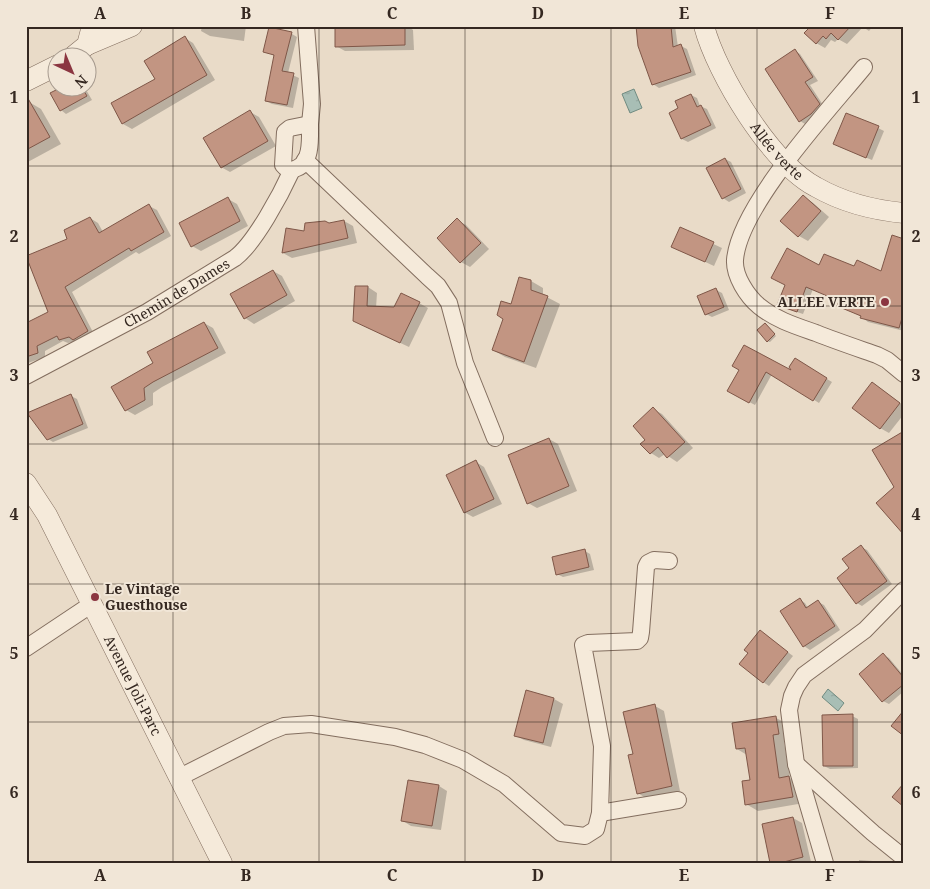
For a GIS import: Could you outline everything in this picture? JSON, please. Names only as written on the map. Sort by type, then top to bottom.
[{"type":"street","points":[[79,48],[89,36],[132,26]]},
{"type":"street","points":[[306,26],[312,104],[310,146],[306,160],[300,167],[292,170],[286,169],[283,165],[285,132],[290,128],[310,124]]},
{"type":"street","name":"Allée verte","points":[[704,26],[708,43],[718,64],[749,118],[785,163],[814,186],[842,200],[877,210],[904,213]]},
{"type":"street","points":[[864,67],[785,163],[753,211],[737,249],[735,262],[743,287],[756,304],[782,321],[877,355],[887,360],[904,374]]},
{"type":"street","points":[[26,81],[48,70]]},
{"type":"street","points":[[306,160],[444,294],[449,303],[465,363],[495,438]]},
{"type":"street","name":"Chemin de Dames","points":[[26,376],[147,312],[235,258],[241,253],[264,221],[283,190],[292,170]]},
{"type":"street","name":"Avenue Joli-Parc","points":[[26,483],[47,515],[222,863]]},
{"type":"street","points":[[178,778],[284,726],[311,724],[395,737],[425,745],[464,760],[504,784],[561,833],[585,836],[596,829],[600,813],[601,736],[583,645],[588,643],[637,641],[640,638],[641,632],[648,562],[654,560],[669,561]]},
{"type":"street","points":[[825,863],[796,764],[789,710],[796,687],[804,675],[865,630],[904,590]]},
{"type":"street","points":[[26,648],[92,604]]},
{"type":"street","points":[[796,764],[904,858]]},
{"type":"street","points":[[600,813],[678,800]]},
{"type":"water","points":[[634,89],[642,108],[630,113],[622,94]]},
{"type":"water","points":[[828,689],[844,703],[838,711],[822,697]]},
{"type":"building","points":[[335,26],[405,26],[405,45],[335,47]]},
{"type":"building","points":[[636,26],[671,26],[673,47],[681,44],[691,72],[652,85],[638,46]]},
{"type":"building","points":[[811,26],[851,26],[838,40],[831,33],[826,39],[823,36],[816,44],[804,33]]},
{"type":"building","points":[[269,27],[292,32],[282,71],[294,73],[287,105],[265,101],[274,55],[263,52]]},
{"type":"building","points":[[185,36],[207,75],[122,124],[111,103],[155,79],[144,61]]},
{"type":"building","points":[[795,49],[813,77],[805,82],[820,104],[811,114],[799,122],[765,69]]},
{"type":"building","points":[[691,94],[697,107],[701,105],[711,125],[681,139],[669,113],[678,108],[675,101]]},
{"type":"building","points":[[26,95],[50,137],[26,150]]},
{"type":"building","points":[[53,98],[83,98],[60,111]]},
{"type":"building","points":[[250,110],[268,141],[221,168],[203,138]]},
{"type":"building","points":[[846,113],[879,126],[866,158],[833,144]]},
{"type":"building","points":[[725,158],[741,189],[722,199],[706,168]]},
{"type":"building","points":[[803,195],[821,211],[798,237],[780,221]]},
{"type":"building","points":[[228,197],[240,221],[191,247],[179,223]]},
{"type":"building","points":[[149,204],[164,232],[131,251],[129,248],[65,287],[88,331],[73,340],[69,337],[59,340],[57,336],[37,346],[38,353],[26,357],[26,323],[48,312],[26,256],[67,239],[64,230],[90,217],[99,233]]},
{"type":"building","points":[[457,218],[481,243],[460,263],[437,238]]},
{"type":"building","points":[[344,220],[348,238],[282,253],[286,228],[304,231],[305,223],[325,221],[329,223]]},
{"type":"building","points":[[680,227],[714,242],[705,262],[671,247]]},
{"type":"building","points":[[892,235],[904,239],[904,311],[899,328],[860,318],[861,316],[837,306],[839,301],[806,287],[797,312],[777,305],[785,285],[771,278],[787,248],[819,265],[824,254],[854,266],[857,260],[881,271]]},
{"type":"building","points":[[273,270],[287,295],[244,319],[230,294]]},
{"type":"building","points":[[519,277],[531,280],[531,290],[548,296],[524,362],[492,350],[503,319],[497,315],[501,301],[511,304]]},
{"type":"building","points":[[355,286],[368,286],[367,306],[394,307],[401,293],[420,302],[400,343],[353,321]]},
{"type":"building","points":[[716,288],[724,307],[705,315],[697,296]]},
{"type":"building","points":[[204,322],[218,348],[144,388],[145,400],[125,411],[111,387],[153,363],[147,352]]},
{"type":"building","points":[[765,323],[775,334],[767,342],[757,330]]},
{"type":"building","points":[[744,345],[791,370],[789,367],[795,358],[827,378],[813,401],[766,372],[749,403],[727,391],[739,370],[732,366]]},
{"type":"building","points":[[872,382],[900,403],[880,429],[852,408]]},
{"type":"building","points":[[71,394],[83,424],[47,440],[27,413]]},
{"type":"building","points":[[653,407],[685,442],[667,458],[658,447],[650,454],[640,444],[645,440],[633,426]]},
{"type":"building","points":[[904,431],[904,535],[876,503],[894,487],[872,450]]},
{"type":"building","points":[[549,438],[569,486],[527,504],[508,455]]},
{"type":"building","points":[[476,460],[494,499],[464,513],[446,475]]},
{"type":"building","points":[[861,545],[887,581],[856,604],[837,578],[849,568],[842,559]]},
{"type":"building","points":[[585,549],[589,567],[556,575],[552,557]]},
{"type":"building","points":[[800,598],[806,608],[818,600],[835,626],[803,647],[780,611]]},
{"type":"building","points":[[760,630],[788,652],[763,683],[739,664],[748,653],[744,650]]},
{"type":"building","points":[[883,653],[904,678],[904,684],[882,702],[859,674]]},
{"type":"building","points":[[526,690],[554,698],[543,743],[514,736]]},
{"type":"building","points":[[655,704],[672,786],[637,794],[628,755],[633,754],[623,712]]},
{"type":"building","points":[[904,710],[904,736],[891,726]]},
{"type":"building","points":[[853,714],[853,766],[823,766],[822,715]]},
{"type":"building","points":[[776,716],[779,734],[773,735],[779,778],[789,776],[793,797],[745,805],[742,781],[750,780],[745,748],[736,749],[732,723]]},
{"type":"building","points":[[408,780],[439,785],[432,826],[401,821]]},
{"type":"building","points":[[904,783],[904,807],[892,797]]},
{"type":"building","points":[[793,817],[803,857],[780,863],[770,863],[762,824]]},
{"type":"place","name":"ALLEE VERTE","points":[[885,302]]},
{"type":"place","name":"Le Vintage Guesthouse","points":[[95,597]]}]
